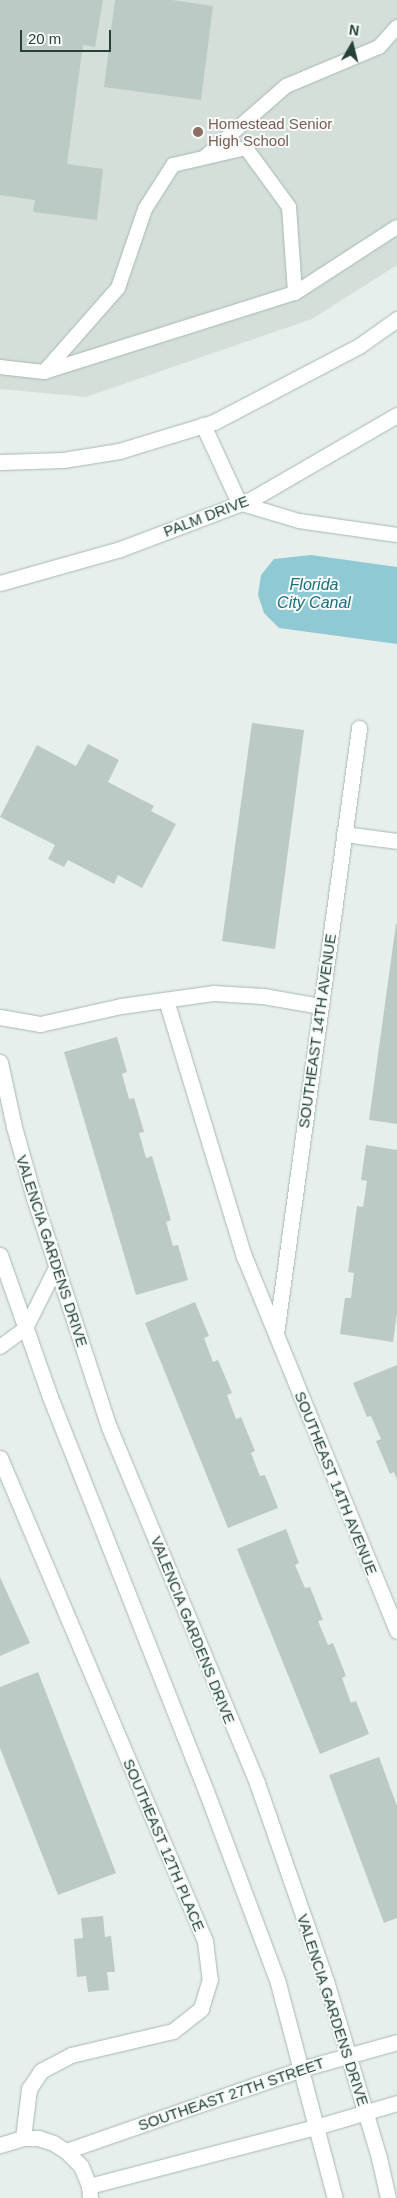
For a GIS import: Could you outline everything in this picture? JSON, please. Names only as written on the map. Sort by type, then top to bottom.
[{"type":"street","points":[[0,462],[63,460],[119,451],[214,422],[359,346],[397,319]]},
{"type":"street","name":"PALM DRIVE","points":[[0,583],[120,549],[252,499],[397,415]]},
{"type":"street","points":[[203,425],[239,503]]},
{"type":"street","name":"SOUTHEAST 14TH AVENUE","points":[[276,1334],[359,728]]},
{"type":"street","points":[[344,834],[397,841]]},
{"type":"street","points":[[0,1017],[26,1023],[58,1021],[121,1006],[214,993],[263,996],[321,1006]]},
{"type":"street","name":"SOUTHEAST 14TH AVENUE","points":[[166,1000],[244,1256],[397,1632]]},
{"type":"street","name":"VALENCIA GARDENS DRIVE","points":[[0,1062],[24,1165],[56,1268],[110,1427],[257,1783],[326,1981],[365,2112],[388,2198]]},
{"type":"street","points":[[0,1255],[50,1398],[203,1782],[278,1983],[335,2198]]},
{"type":"street","name":"SOUTHEAST 12TH PLACE","points":[[0,1458],[205,1941],[210,1979],[202,2009],[173,2031],[71,2055],[41,2070],[29,2089],[23,2138]]},
{"type":"street","name":"SOUTHEAST 27TH STREET","points":[[66,2151],[301,2069],[397,2042]]},
{"type":"street","points":[[0,2145],[23,2138],[38,2138],[53,2143],[66,2151],[81,2166],[89,2192],[397,2103]]},
{"type":"lane","points":[[206,157],[286,86],[379,47],[397,27]]},
{"type":"lane","points":[[44,372],[118,288],[145,209],[173,165],[246,148],[289,207],[295,293]]},
{"type":"lane","points":[[0,367],[44,372],[295,293],[397,226]]},
{"type":"lane","points":[[239,503],[299,521],[397,535]]},
{"type":"lane","points":[[0,1347],[26,1328],[56,1268]]},
{"type":"shaded area","name":"Homestead Senior High School","points":[[0,0],[397,0],[397,265],[312,319],[86,397],[0,389]]},
{"type":"water","name":"Florida City Canal","points":[[311,555],[397,567],[397,644],[279,628],[264,613],[258,595],[261,575],[274,559]]},
{"type":"building","points":[[0,0],[103,0],[95,47],[83,45],[67,164],[103,169],[97,220],[33,212],[35,200],[0,195]]},
{"type":"building","points":[[115,0],[172,0],[213,6],[201,100],[104,87]]},
{"type":"building","points":[[252,723],[304,730],[275,949],[222,941]]},
{"type":"building","points":[[88,744],[119,760],[108,782],[154,806],[151,811],[176,824],[142,888],[118,875],[114,884],[68,860],[64,867],[48,859],[55,845],[0,817],[37,745],[76,766]]},
{"type":"building","points":[[397,924],[397,1124],[369,1120]]},
{"type":"building","points":[[117,1037],[127,1072],[122,1074],[129,1099],[134,1098],[144,1132],[139,1133],[146,1158],[152,1156],[171,1220],[166,1222],[173,1246],[178,1245],[188,1280],[136,1295],[64,1052]]},
{"type":"building","points":[[366,1145],[397,1150],[397,1313],[393,1342],[340,1334],[345,1298],[351,1298],[354,1273],[348,1272],[357,1206],[363,1207],[367,1181],[361,1180]]},
{"type":"building","points":[[195,1302],[209,1336],[204,1338],[213,1362],[218,1360],[232,1393],[227,1395],[236,1419],[241,1417],[255,1451],[251,1453],[260,1476],[265,1475],[278,1508],[228,1528],[145,1323]]},
{"type":"building","points":[[397,1365],[397,1480],[394,1472],[390,1474],[376,1441],[381,1439],[371,1416],[367,1417],[353,1383]]},
{"type":"building","points":[[286,1529],[299,1563],[295,1565],[305,1588],[310,1587],[323,1620],[318,1621],[328,1645],[333,1643],[346,1676],[342,1678],[351,1703],[356,1701],[369,1734],[320,1754],[237,1549]]},
{"type":"building","points":[[0,1577],[30,1643],[0,1656]]},
{"type":"building","points":[[38,1672],[116,1873],[58,1895],[0,1748],[0,1687]]},
{"type":"building","points":[[379,1757],[397,1806],[397,1918],[384,1923],[329,1775]]},
{"type":"building","points":[[103,1916],[105,1937],[111,1936],[115,1972],[107,1972],[109,1990],[88,1992],[86,1976],[77,1977],[74,1939],[83,1938],[81,1918]]},
{"type":"place","name":"Homestead Senior High School","points":[[198,132]]}]
